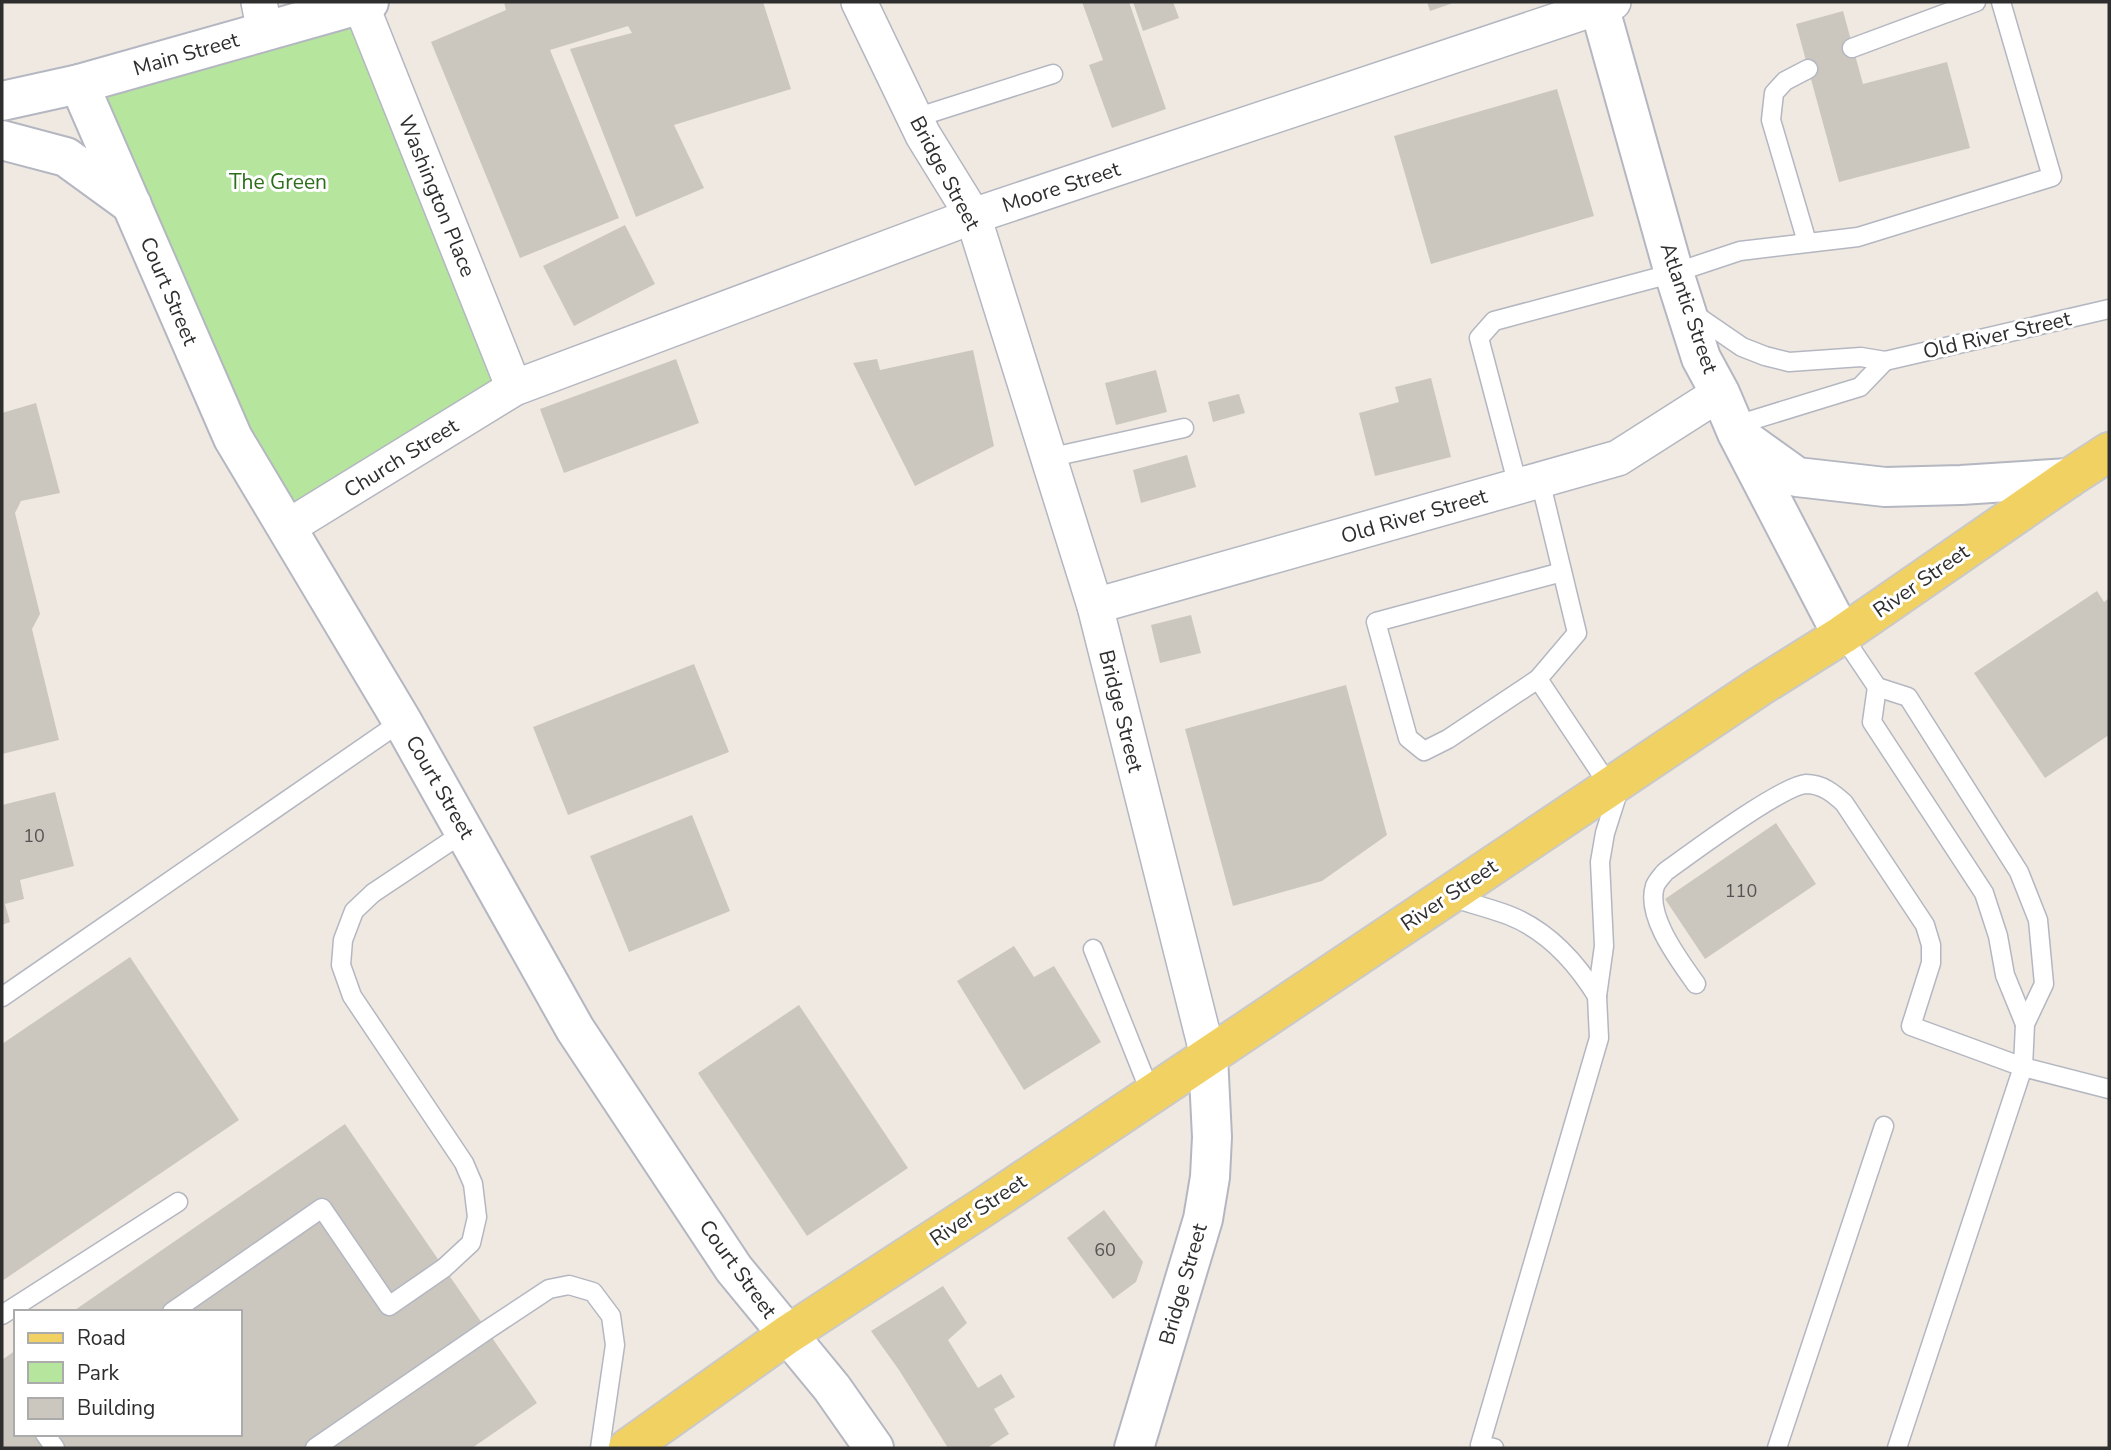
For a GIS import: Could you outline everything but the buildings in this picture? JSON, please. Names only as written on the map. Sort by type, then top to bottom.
[{"type":"main road","name":"Main Street","points":[[2,101],[79,84],[262,17],[365,3]]},
{"type":"main road","name":"Atlantic Street","points":[[1603,3],[1680,290],[1701,358],[1842,635]]},
{"type":"main road","name":"Court Street","points":[[79,84],[233,438],[402,720],[575,1029],[734,1269],[832,1388],[874,1448]]},
{"type":"main road","points":[[2,140],[66,157],[133,205]]},
{"type":"main road","points":[[1730,417],[1797,477],[1885,487],[2068,478]]},
{"type":"main road","name":"River Street","points":[[628,1448],[787,1335],[1759,687],[1842,635],[2109,452]]},
{"type":"main road","name":"Bridge Street","points":[[1134,1448],[1203,1219],[1209,1187],[1212,1137],[1208,1056]]},
{"type":"street","name":"Bridge Street","points":[[859,2],[923,135],[973,216],[1095,606],[1208,1056]]},
{"type":"street","name":"Washington Place","points":[[365,3],[514,388]]},
{"type":"street","name":"Moore Street","points":[[514,388],[973,216],[1603,3]]},
{"type":"street","name":"Church Street","points":[[288,527],[514,388]]},
{"type":"street","name":"Old River Street","points":[[1095,606],[1618,458],[1730,417]]},
{"type":"lane","points":[[1852,48],[1976,2]]},
{"type":"lane","points":[[1562,572],[1376,622],[1408,738],[1424,751],[1448,739],[1538,679],[1577,633],[1562,572],[1479,338],[1494,321],[1680,290],[1740,251],[1858,237],[2052,177],[2001,2]]},
{"type":"lane","points":[[1807,242],[1772,121],[1774,93],[1785,81],[1808,69]]},
{"type":"lane","points":[[915,118],[1053,74]]},
{"type":"lane","name":"Old River Street","points":[[1680,290],[1742,347],[1789,362],[1861,358],[1885,360],[2109,309]]},
{"type":"lane","name":"Old River Street","points":[[1730,417],[1860,387],[1885,360]]},
{"type":"lane","points":[[1048,458],[1184,428]]},
{"type":"lane","points":[[1842,635],[1877,687],[1908,697],[2019,872],[2038,920],[2044,984],[2025,1024],[2023,1067],[1896,1448]]},
{"type":"lane","points":[[1493,1448],[1480,1445],[1599,1038],[1597,996],[1604,946],[1601,862],[1616,783],[1538,679]]},
{"type":"lane","points":[[1877,687],[1872,722],[1984,892],[1998,936],[2006,975],[2025,1024]]},
{"type":"lane","points":[[2,997],[402,720]]},
{"type":"lane","points":[[1696,984],[1670,945],[1659,922],[1654,903],[1655,885],[1664,872],[1782,792],[1806,784],[1827,788],[1844,803],[1925,925],[1931,945],[1931,963],[1911,1026],[2023,1067],[2109,1089]]},
{"type":"lane","points":[[175,1310],[322,1208],[389,1307],[444,1268],[471,1243],[477,1217],[473,1184],[464,1163],[352,996],[341,965],[343,940],[354,912],[373,893],[466,831]]},
{"type":"lane","points":[[1446,896],[1511,916],[1550,939],[1581,971],[1597,996]]},
{"type":"lane","points":[[1093,949],[1152,1094]]},
{"type":"lane","points":[[1777,1448],[1884,1126]]},
{"type":"lane","points":[[2,1315],[178,1202]]},
{"type":"lane","points":[[315,1448],[549,1289],[569,1285],[593,1292],[611,1316],[615,1345],[600,1448]]},
{"type":"green space","name":"The Green","points":[[361,5],[514,388],[288,527],[79,84]]}]
